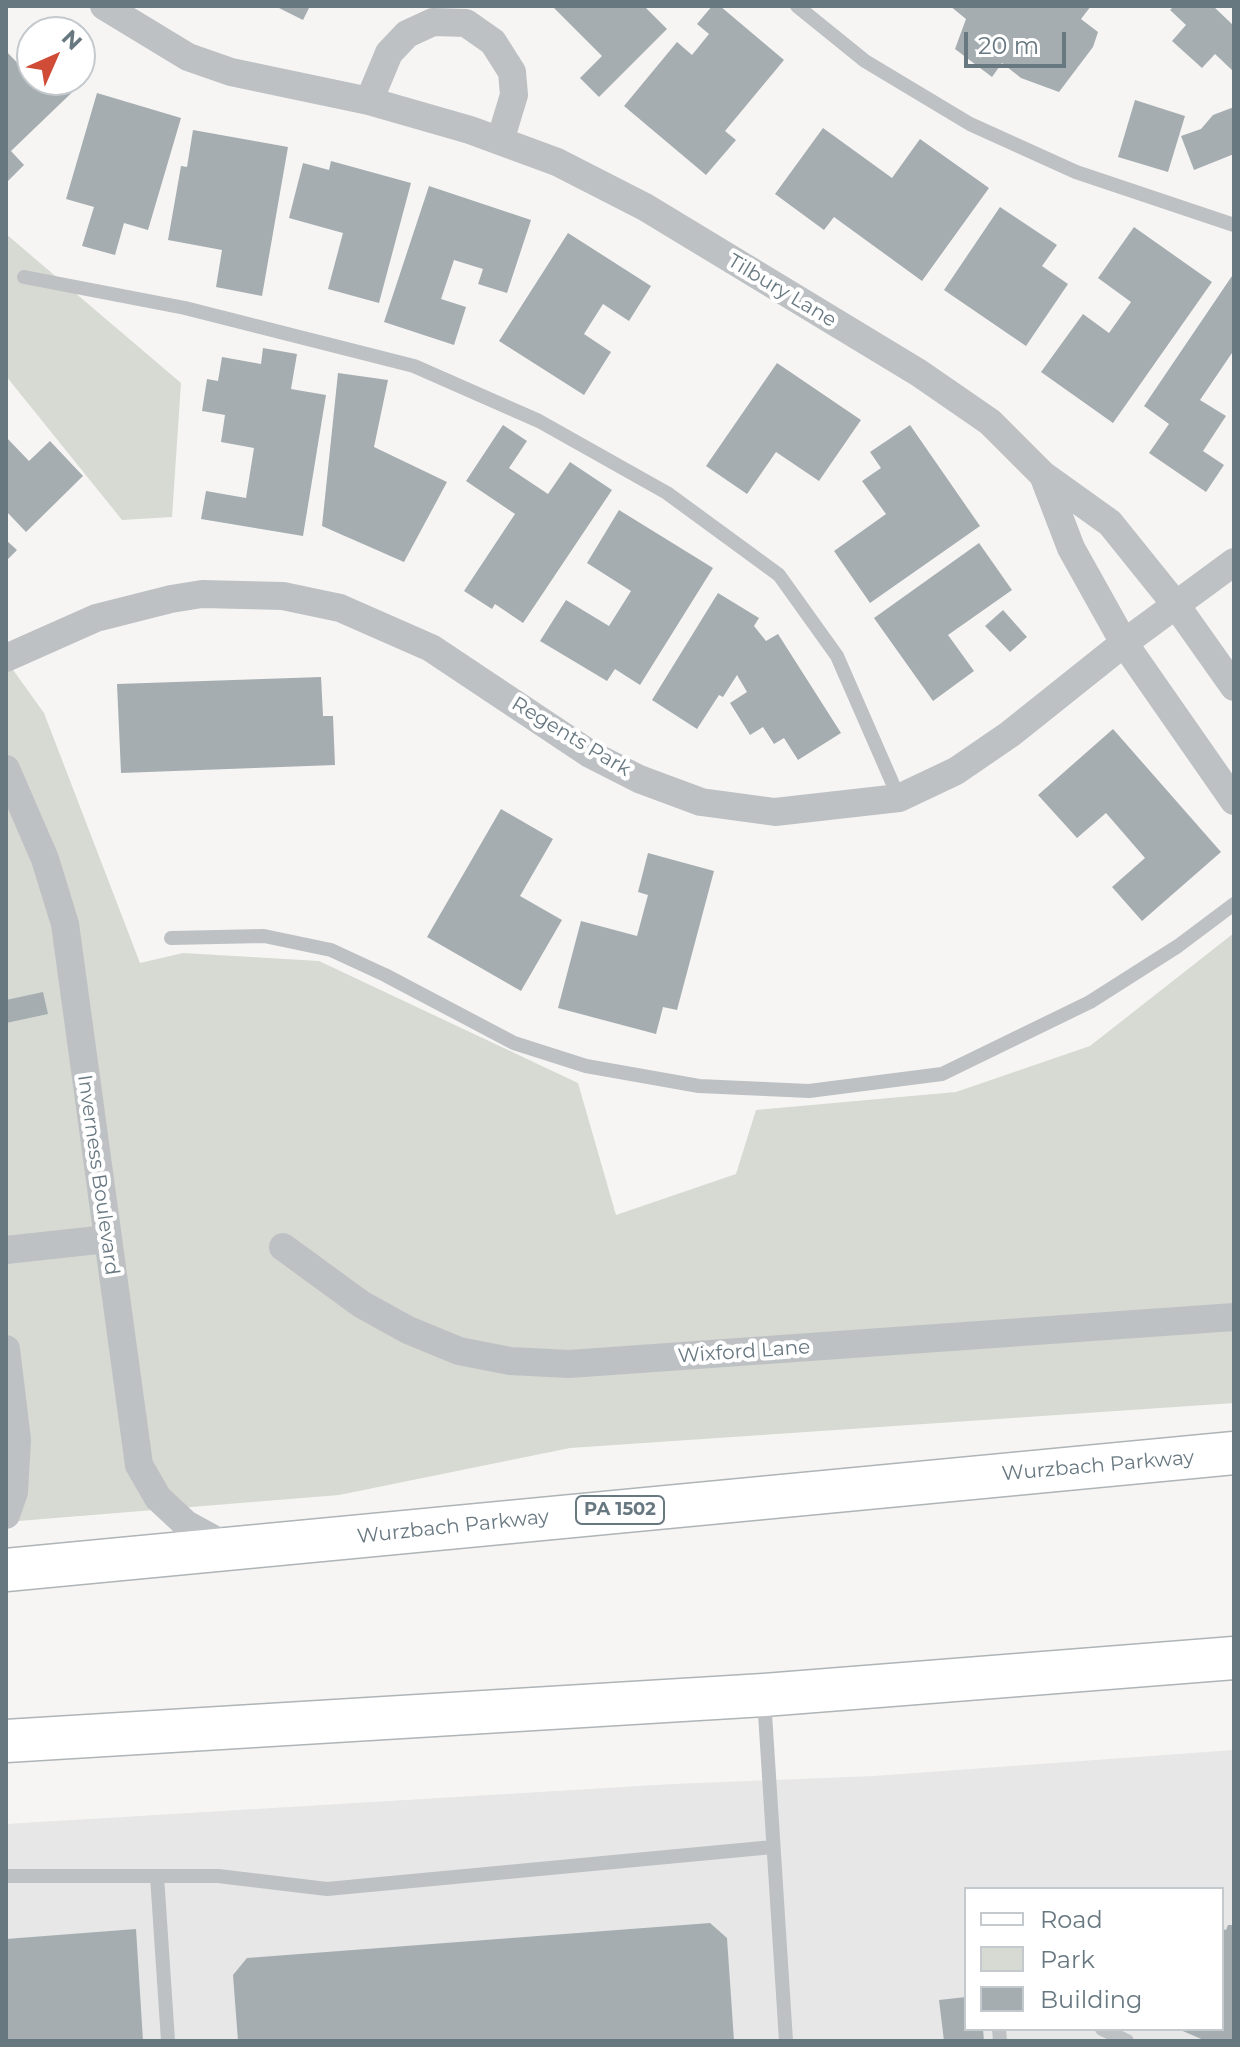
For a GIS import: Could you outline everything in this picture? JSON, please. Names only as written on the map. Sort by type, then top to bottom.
[{"type":"main road","name":"Wurzbach Parkway","points":[[6,1570],[1234,1453]]},
{"type":"main road","points":[[1162,1664],[1234,1634]]},
{"type":"main road","points":[[6,1741],[764,1695],[1234,1658]]},
{"type":"street","name":"Tilbury Lane","points":[[104,6],[188,57],[231,72],[369,101],[500,141],[557,162],[645,207],[919,373],[990,422],[1043,475],[1110,523],[1176,605],[1234,687]]},
{"type":"street","points":[[369,101],[389,53],[407,34],[433,22],[466,23],[493,42],[512,72],[514,95],[500,141]]},
{"type":"street","name":"Tilbury Lane","points":[[1043,475],[1071,548],[1124,643],[1234,801]]},
{"type":"street","name":"Regents Park","points":[[6,658],[96,618],[171,599],[202,594],[283,596],[340,608],[431,648],[590,754],[639,779],[701,802],[775,812],[899,798],[956,771],[1010,734],[1124,643],[1234,562]]},
{"type":"street","name":"Inverness Boulevard","points":[[6,769],[45,859],[65,924],[139,1465],[158,1498],[186,1524],[230,1548]]},
{"type":"street","points":[[6,1250],[107,1239]]},
{"type":"street","name":"Wixford Lane","points":[[283,1247],[361,1304],[408,1330],[459,1351],[510,1361],[569,1364],[1234,1317]]},
{"type":"street","points":[[6,1349],[17,1440],[14,1492],[6,1515]]},
{"type":"lane","points":[[797,6],[865,61],[970,124],[1076,172],[1234,225]]},
{"type":"lane","points":[[24,277],[185,308],[414,366],[539,421],[667,493],[779,575],[837,656],[899,798]]},
{"type":"lane","points":[[171,938],[264,936],[331,950],[514,1043],[586,1066],[699,1086],[809,1091],[942,1074],[1090,1002],[1178,946],[1234,904]]},
{"type":"lane","points":[[764,1695],[786,2041]]},
{"type":"lane","points":[[6,1876],[218,1876],[327,1889],[773,1847]]},
{"type":"lane","points":[[157,1876],[168,2041]]},
{"type":"lane","points":[[1106,2031],[1127,2041]]},
{"type":"shaded area","points":[[1234,1750],[1234,2041],[6,2041],[6,1824],[673,1784],[874,1776]]},
{"type":"green space","points":[[6,234],[181,383],[172,517],[122,520],[6,376]]},
{"type":"green space","points":[[6,660],[44,713],[140,963],[183,953],[319,961],[578,1083],[616,1215],[736,1174],[756,1110],[956,1092],[1090,1046],[1234,933],[1234,1403],[570,1448],[339,1495],[6,1522]]},
{"type":"building","points":[[275,6],[310,6],[303,20]]},
{"type":"building","points":[[552,6],[644,6],[667,29],[599,97],[580,78],[602,56]]},
{"type":"building","points":[[712,6],[720,6],[784,60],[725,131],[736,140],[706,175],[624,106],[677,42],[692,55],[709,34],[697,24]]},
{"type":"building","points":[[950,6],[1091,6],[1081,19],[1098,32],[1093,47],[1059,92],[1021,78],[1002,63],[992,77],[955,49],[966,19]]},
{"type":"building","points":[[1174,6],[1213,6],[1234,26],[1234,72],[1215,54],[1202,68],[1172,41],[1186,25],[1170,10]]},
{"type":"building","points":[[6,51],[16,61],[16,96],[68,96],[11,151],[24,165],[6,183]]},
{"type":"building","points":[[97,93],[181,118],[148,230],[124,223],[115,255],[82,246],[94,207],[66,199]]},
{"type":"building","points":[[1135,100],[1185,116],[1168,172],[1118,157]]},
{"type":"building","points":[[1234,107],[1234,154],[1194,170],[1181,136],[1201,129],[1213,115]]},
{"type":"building","points":[[823,128],[892,178],[920,139],[989,188],[922,281],[834,217],[824,230],[775,194]]},
{"type":"building","points":[[193,130],[288,147],[262,296],[216,287],[222,250],[168,240],[181,166],[187,167]]},
{"type":"building","points":[[331,161],[411,183],[379,303],[328,289],[343,233],[289,218],[303,163],[329,170]]},
{"type":"building","points":[[429,186],[531,220],[507,293],[478,284],[483,269],[454,260],[441,299],[466,307],[454,345],[384,322]]},
{"type":"building","points":[[1000,207],[1057,245],[1042,266],[1068,284],[1026,346],[944,290]]},
{"type":"building","points":[[1134,227],[1212,282],[1113,423],[1041,372],[1083,314],[1109,333],[1131,302],[1098,278]]},
{"type":"building","points":[[568,233],[651,286],[629,321],[603,304],[584,334],[611,352],[584,395],[499,341]]},
{"type":"building","points":[[1234,273],[1234,350],[1200,400],[1226,416],[1203,451],[1224,465],[1206,492],[1149,453],[1169,424],[1144,406]]},
{"type":"building","points":[[263,348],[297,354],[291,389],[326,395],[303,536],[201,519],[206,491],[246,498],[254,448],[221,442],[225,415],[202,411],[207,379],[218,381],[222,357],[261,364]]},
{"type":"building","points":[[777,363],[861,420],[819,481],[776,452],[747,494],[706,466]]},
{"type":"building","points":[[338,373],[388,380],[374,447],[447,482],[404,562],[322,526]]},
{"type":"building","points":[[503,425],[527,441],[509,468],[548,494],[570,462],[612,490],[523,623],[495,604],[492,609],[464,591],[515,514],[466,481]]},
{"type":"building","points":[[910,425],[980,526],[870,603],[834,551],[886,514],[862,481],[881,468],[870,452]]},
{"type":"building","points":[[6,437],[29,461],[50,441],[83,476],[26,532],[6,511]]},
{"type":"building","points":[[619,510],[713,568],[640,685],[615,669],[607,681],[540,641],[566,600],[609,626],[631,591],[587,563]]},
{"type":"building","points":[[6,540],[17,550],[6,561]]},
{"type":"building","points":[[979,543],[1012,590],[948,635],[974,671],[933,701],[874,618]]},
{"type":"building","points":[[718,593],[759,618],[754,626],[766,641],[778,634],[841,733],[798,760],[784,738],[774,744],[763,727],[750,735],[730,703],[747,692],[737,675],[723,697],[719,695],[697,729],[652,700]]},
{"type":"building","points":[[1003,610],[1027,637],[1010,652],[985,626]]},
{"type":"building","points":[[321,677],[323,716],[333,716],[335,765],[121,773],[117,684]]},
{"type":"building","points":[[1113,729],[1221,852],[1142,921],[1112,887],[1145,858],[1106,813],[1077,838],[1038,795]]},
{"type":"building","points":[[501,809],[553,839],[520,896],[562,920],[521,991],[427,937]]},
{"type":"building","points":[[648,853],[714,871],[677,1010],[663,1007],[656,1034],[558,1008],[581,921],[637,936],[648,895],[638,892]]},
{"type":"building","points":[[43,992],[48,1014],[6,1023],[6,1000]]},
{"type":"building","points":[[710,1923],[727,1938],[734,2041],[238,2041],[233,1975],[247,1958]]},
{"type":"building","points":[[1228,1925],[1234,1925],[1234,2041],[1206,2041],[1183,2031],[1224,2031]]},
{"type":"building","points":[[136,1929],[143,2041],[6,2041],[6,1939]]},
{"type":"building","points":[[964,1997],[964,2031],[983,2031],[984,2041],[944,2041],[939,2000]]}]
